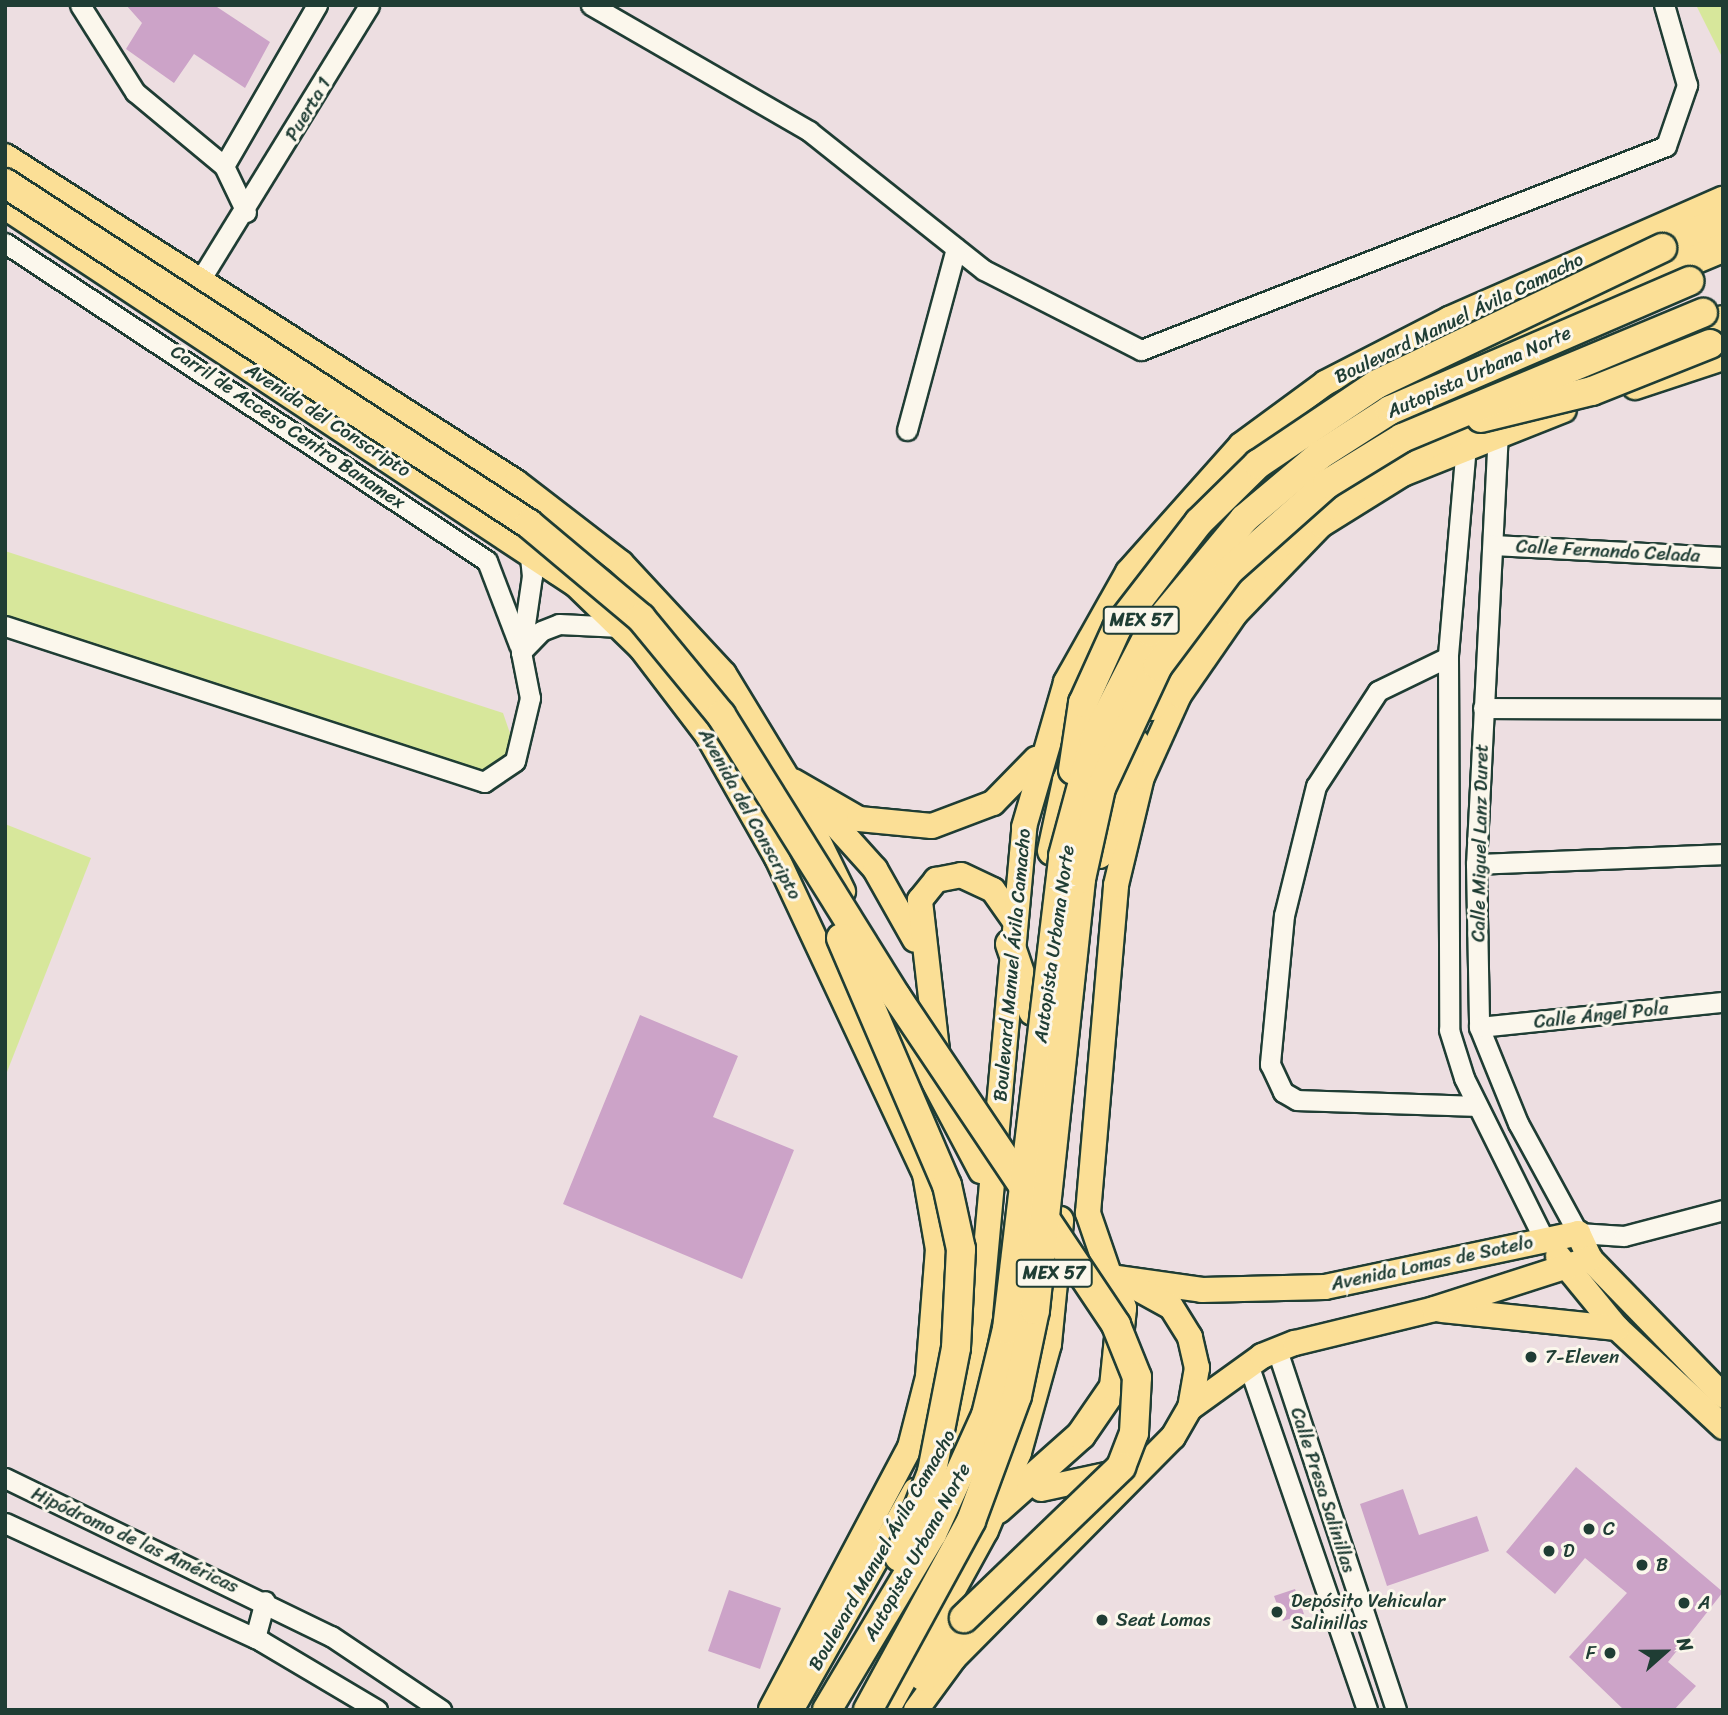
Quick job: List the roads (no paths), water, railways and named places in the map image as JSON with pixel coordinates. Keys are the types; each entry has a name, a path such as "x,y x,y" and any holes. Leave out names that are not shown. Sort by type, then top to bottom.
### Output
{"highway":[{"path":"5,183 529,524 641,618 721,715 903,1008 1116,1325 1139,1395 1121,1467 989,1588 951,1634 904,1710"},
{"path":"1074,815 1078,725 1105,653 1152,578 1228,492 1291,438 1364,391 1723,219"},
{"path":"1694,234 1723,224"},
{"name":"Boulevard Manuel Ávila Camacho","path":"834,1710 944,1510 974,1436 995,1349 1047,872 1067,782 1144,615 1186,558 1244,498 1367,407 1499,340 1723,248"},
{"name":"Autopista Urbana Norte","path":"827,1710 953,1492 997,1375 1056,895 1094,741 1130,666 1192,575 1244,519 1320,455 1390,410 1723,267"},
{"name":"Autopista Urbana Norte","path":"868,1710 977,1509 1017,1396 1035,1310 1081,879 1101,788 1136,705 1178,636 1260,539 1327,484 1443,421 1723,305"},
{"name":"MEX 57","path":"885,1710 991,1516 1030,1413 1047,1344 1083,964 1101,843 1128,758 1165,682 1226,596 1267,553 1357,485 1451,432 1723,320"},
{"path":"1443,421 1563,400 1723,340"},
{"path":"559,571 600,589 631,616 713,714 808,873 947,1185 961,1249 956,1348 932,1472 849,1671"},
{"path":"1012,931 1033,1011"},
{"path":"991,1516 1081,1435 1114,1387 1122,1308 1110,1277"}],"main road":[{"path":"5,156 202,278 516,482 621,563 706,651 785,774 946,1115 981,1171"},
{"name":"Boulevard Manuel Ávila Camacho","path":"791,1710 948,1437 964,1396 980,1315 1012,931 1042,749 1066,682 1128,572 1241,445 1363,361 1723,199"},
{"name":"Avenida del Conscripto","path":"5,206 559,571 622,628 719,755 803,910 925,1174 938,1249 928,1377 910,1447 771,1710"},
{"path":"1110,1277 1088,1213 1092,1115 1116,885 1142,776 1179,695 1235,614 1321,525 1403,474 1498,431 1723,358"},
{"path":"713,714 719,755"},
{"path":"806,793 875,823 946,824 993,803 1042,749"},
{"path":"785,774 806,793 875,869 924,963"},
{"path":"946,1115 918,909 936,880 961,876 983,884 1012,931"},
{"path":"1578,1233 1590,1259 1723,1396"},
{"name":"Avenida Lomas de Sotelo","path":"1110,1277 1202,1290 1325,1287 1578,1233"},
{"name":"Avenida Lomas de Sotelo","path":"1544,1239 1617,1328 1723,1427"},
{"name":"Avenida Lomas de Sotelo","path":"1190,1408 1248,1364 1276,1350 1434,1309 1590,1259"},
{"path":"916,1710 954,1658 1029,1575 1150,1460 1190,1408 1196,1354 1182,1321 1153,1295 1083,1266"},
{"path":"1434,1309 1617,1328"},
{"path":"928,1377 935,1406"},
{"path":"1041,1489 1088,1483 1150,1460"}],"street":[{"path":"80,5 135,92 224,166 246,212"},
{"path":"224,166 317,5"},
{"name":"Puerta 1","path":"160,340 246,212 369,5"},
{"path":"591,5 809,131 984,270 1141,350 1666,146 1687,85 1664,5"},
{"name":"Carril de Acceso Centro Banamex","path":"5,243 160,340 487,561 521,652"},
{"path":"907,430 956,249"},
{"name":"Calle Miguel Lanz Duret","path":"1498,431 1476,864 1479,1027 1518,1123 1578,1233"},
{"name":"Calle Miguel Lanz Duret","path":"1466,444 1448,657 1444,977 1449,1030 1477,1106 1544,1239"},
{"name":"Calle Fernando Celada","path":"1493,545 1723,557"},
{"path":"5,626 484,782 515,761 530,698 521,652 532,576 529,549"},
{"path":"521,652 541,631 559,624 622,628"},
{"path":"1448,657 1378,691 1316,786 1284,915 1270,1063 1283,1092 1297,1100 1477,1106"},
{"path":"1483,708 1723,709"},
{"path":"1476,864 1723,854"},
{"name":"Calle Ángel Pola","path":"1479,1027 1723,1002"},
{"path":"1578,1233 1624,1236 1723,1210"},
{"path":"1590,1259 1624,1236"},
{"name":"Calle Presa Salinillas","path":"1276,1350 1396,1710"},
{"name":"Calle Presa Salinillas","path":"1248,1364 1367,1710"},
{"name":"Hipódromo de las Américas","path":"5,1478 265,1601 387,1670 441,1710"},
{"name":"Hipódromo de las Américas","path":"5,1523 255,1638 377,1710"},
{"path":"255,1638 265,1601"}],"place":[{"name":"7-Eleven","path":"1531,1357"},
{"name":"C","path":"1589,1529"},
{"name":"D","path":"1549,1551"},
{"name":"B","path":"1642,1565"},
{"name":"A","path":"1684,1603"},
{"name":"Depósito Vehicular Salinillas","path":"1277,1612"},
{"name":"Seat Lomas","path":"1102,1620"},
{"name":"F","path":"1610,1653"}]}
